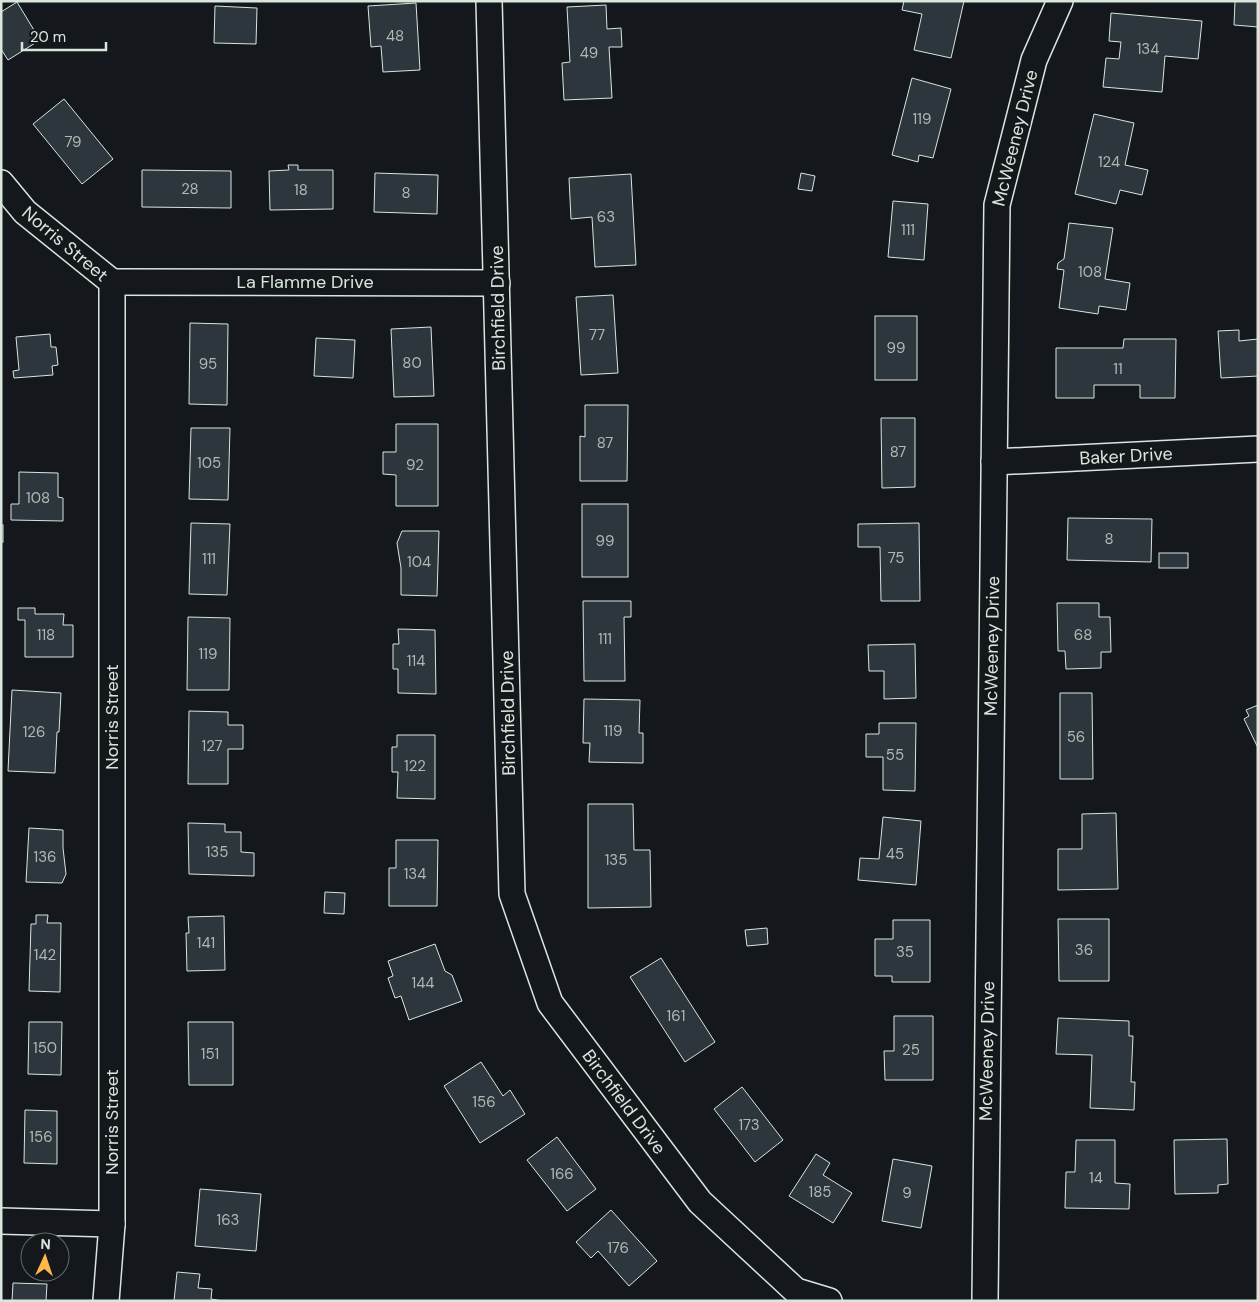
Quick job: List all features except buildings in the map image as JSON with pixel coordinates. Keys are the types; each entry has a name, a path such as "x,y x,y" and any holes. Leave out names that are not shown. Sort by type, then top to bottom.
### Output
{"street":[{"name":"Birchfield Drive","path":"489,1 512,894 550,1003 700,1202 796,1291 829,1301"},
{"name":"McWeeney Drive","path":"985,1301 997,205 1034,60 1060,1"},
{"name":"Norris Street","path":"1,183 25,212 112,282 112,1224 106,1301"},
{"name":"La Flamme Drive","path":"112,282 497,283"},
{"name":"Baker Drive","path":"994,462 1258,449"},
{"path":"1,1221 112,1224"}]}
